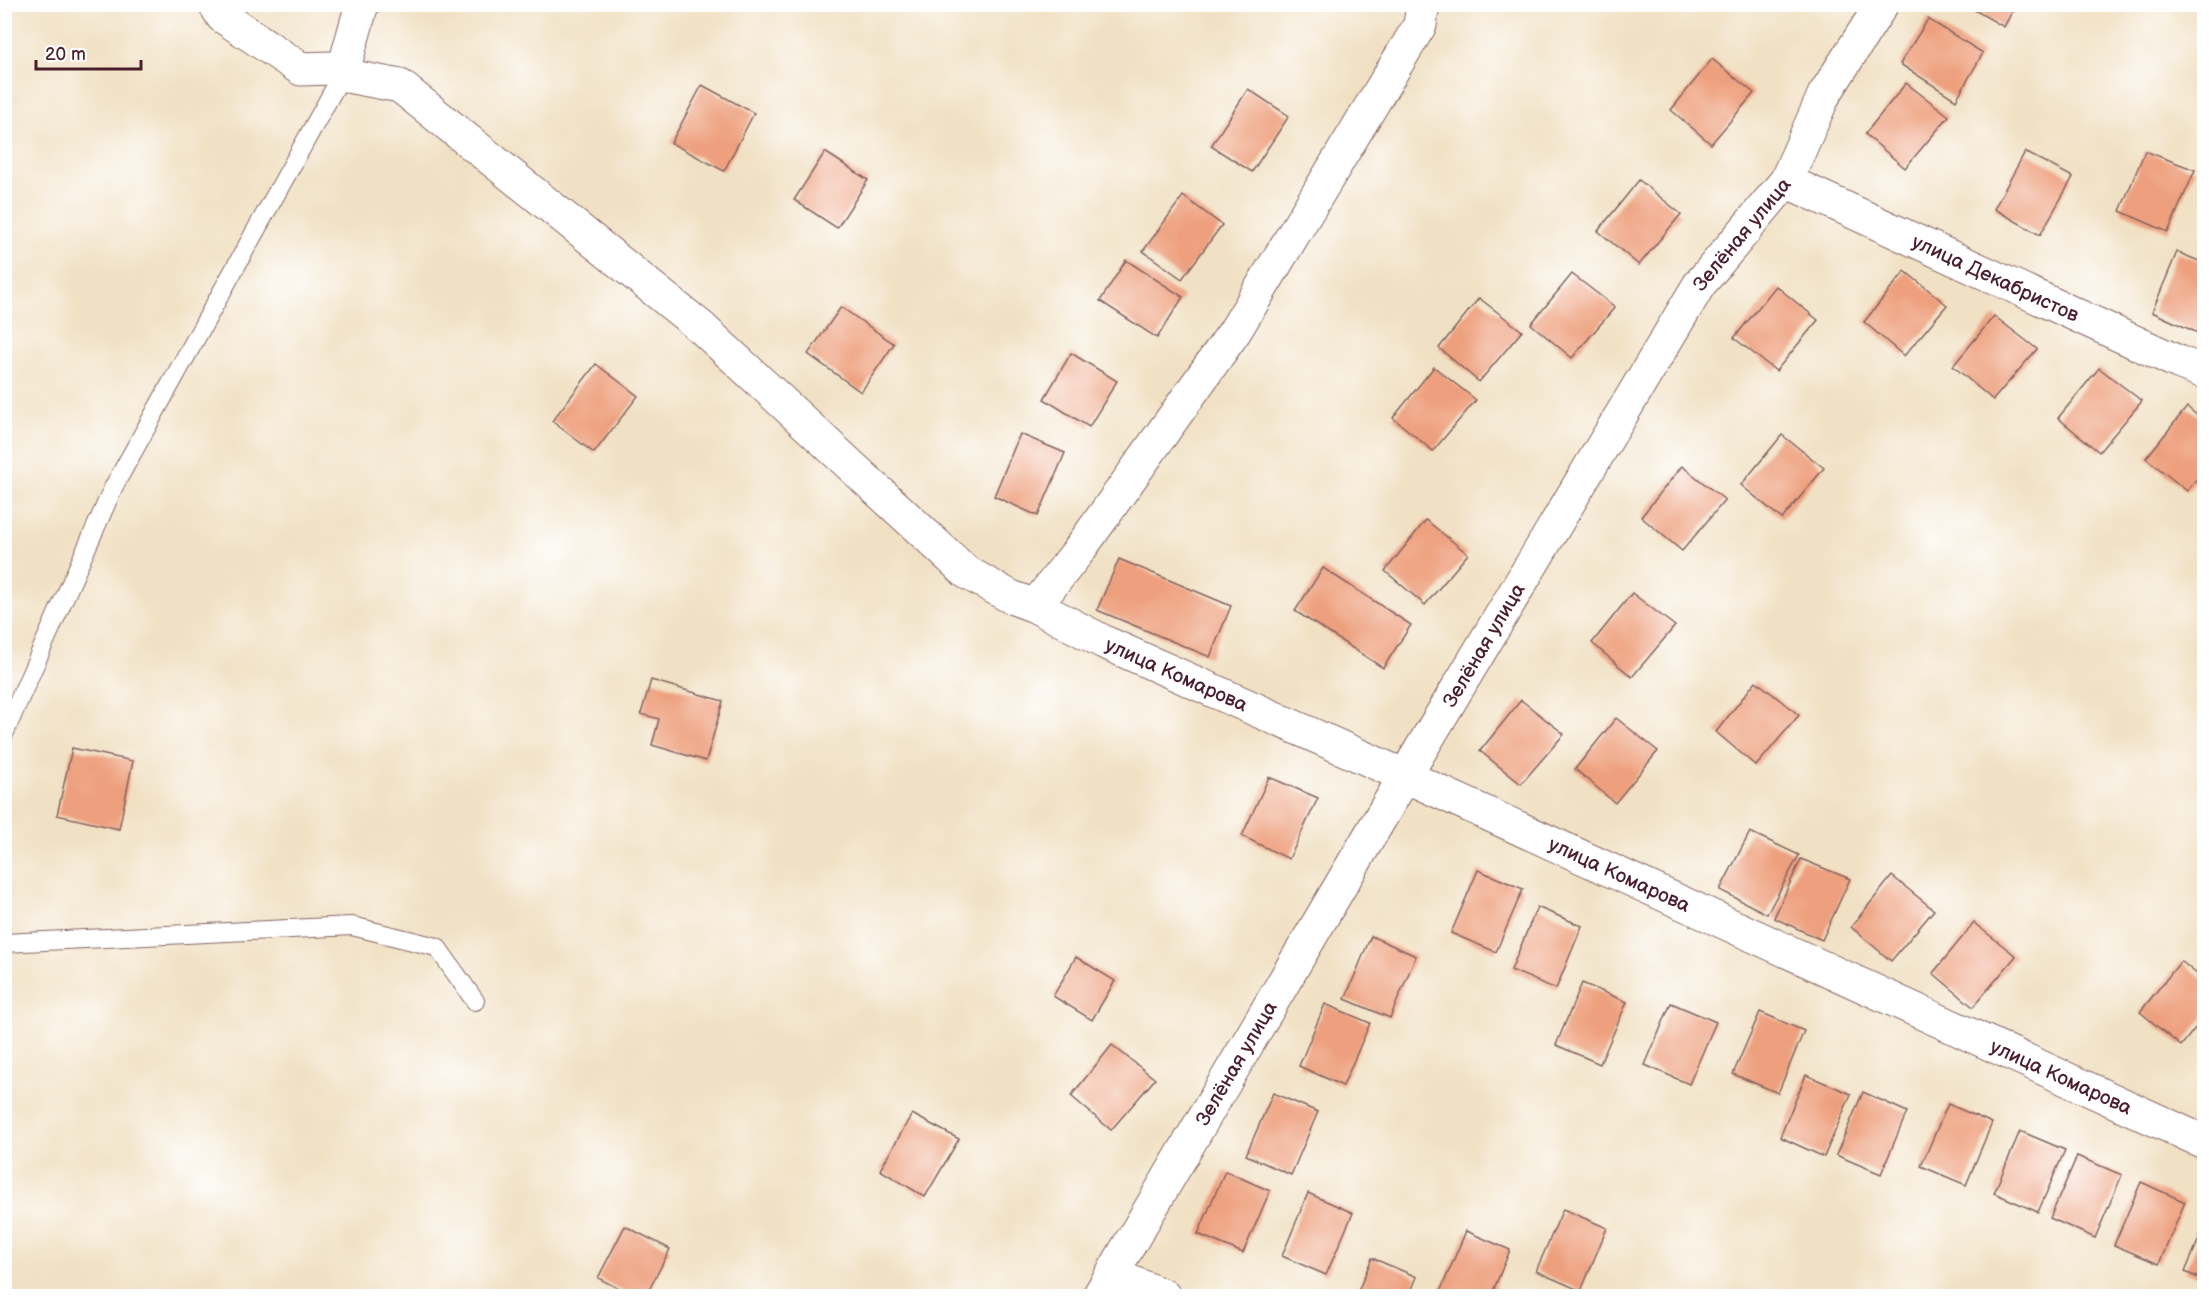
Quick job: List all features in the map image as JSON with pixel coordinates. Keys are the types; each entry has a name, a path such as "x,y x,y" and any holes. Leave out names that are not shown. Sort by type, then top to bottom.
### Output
{"street":[{"name":"улица Комарова","path":"215,4 222,16 301,69 331,68 342,75 400,86 702,328 966,572 1011,597 1035,606 1104,642 1405,776 2205,1142"},
{"path":"342,75 362,4"},
{"path":"1035,606 1077,554 1235,330 1420,25 1423,4"},
{"name":"Зелёная улица","path":"1106,1285 1405,776 1699,285 1786,182 1824,95 1882,4"},
{"name":"улица Декабристов","path":"1786,182 2178,362 2205,372"},
{"path":"1106,1285 1164,1296"}],"lane":[{"path":"4,734 114,486 342,75"},
{"path":"4,943 352,926 437,947 475,1001"}],"building":[{"path":"1964,4 2016,4 2004,27"},
{"path":"1928,19 1983,53 1956,100 1900,64"},
{"path":"1712,59 1754,93 1711,144 1671,110"},
{"path":"1906,83 1949,116 1905,168 1865,134"},
{"path":"702,85 754,113 724,171 671,143"},
{"path":"1248,89 1289,116 1252,172 1211,146"},
{"path":"2145,151 2195,170 2168,232 2120,211"},
{"path":"825,152 868,180 837,228 794,200"},
{"path":"2025,152 2073,177 2040,235 1994,209"},
{"path":"1639,180 1681,214 1639,265 1598,231"},
{"path":"1183,196 1222,225 1182,279 1143,251"},
{"path":"2177,252 2204,263 2204,324 2200,334 2152,312"},
{"path":"1126,260 1183,297 1157,338 1100,301"},
{"path":"1905,271 1947,305 1904,356 1864,322"},
{"path":"1572,274 1615,307 1572,358 1531,324"},
{"path":"1776,286 1818,320 1776,371 1734,338"},
{"path":"1479,298 1522,331 1479,382 1439,348"},
{"path":"841,307 894,344 861,392 808,354"},
{"path":"1994,316 2037,349 1993,400 1953,366"},
{"path":"1071,353 1117,381 1089,427 1044,399"},
{"path":"596,364 638,396 594,453 552,421"},
{"path":"1434,367 1476,400 1433,451 1393,418"},
{"path":"2099,368 2142,401 2099,452 2058,418"},
{"path":"2187,407 2204,421 2204,470 2187,491 2146,458"},
{"path":"1020,434 1065,453 1038,516 994,496"},
{"path":"1782,435 1824,468 1782,519 1741,485"},
{"path":"1682,466 1725,500 1682,551 1641,517"},
{"path":"1426,520 1468,554 1425,605 1385,571"},
{"path":"1119,559 1231,606 1210,657 1097,610"},
{"path":"1323,568 1411,625 1383,668 1295,611"},
{"path":"1632,593 1675,626 1632,677 1592,643"},
{"path":"651,680 723,701 706,761 652,745 659,719 641,714"},
{"path":"1756,681 1799,715 1756,766 1716,732"},
{"path":"1521,700 1564,734 1521,784 1480,751"},
{"path":"1616,718 1658,751 1615,803 1575,769"},
{"path":"72,748 133,761 119,829 57,815"},
{"path":"1269,777 1318,798 1289,859 1242,836"},
{"path":"1750,832 1799,855 1767,914 1720,890"},
{"path":"1801,859 1850,879 1822,940 1774,918"},
{"path":"1478,870 1523,889 1496,952 1451,933"},
{"path":"1892,876 1934,910 1891,961 1851,927"},
{"path":"1537,907 1582,926 1556,989 1511,970"},
{"path":"1974,923 2016,956 1973,1007 1933,973"},
{"path":"1371,936 1416,956 1390,1018 1345,999"},
{"path":"1076,957 1115,981 1092,1020 1053,996"},
{"path":"2181,961 2204,980 2204,1017 2181,1046 2140,1012"},
{"path":"1582,983 1627,1002 1600,1064 1556,1045"},
{"path":"1671,1003 1716,1022 1689,1084 1645,1065"},
{"path":"1325,1004 1370,1023 1343,1086 1299,1066"},
{"path":"1760,1012 1804,1031 1778,1093 1733,1074"},
{"path":"1112,1045 1155,1079 1111,1130 1071,1096"},
{"path":"1806,1075 1851,1094 1824,1157 1780,1137"},
{"path":"1863,1092 1907,1112 1881,1174 1836,1155"},
{"path":"1273,1093 1318,1112 1291,1175 1246,1155"},
{"path":"1948,1104 1992,1123 1966,1185 1921,1166"},
{"path":"912,1114 959,1139 925,1197 880,1170"},
{"path":"2020,1131 2065,1150 2038,1212 1994,1193"},
{"path":"2077,1156 2122,1175 2095,1238 2050,1218"},
{"path":"1225,1171 1270,1191 1243,1253 1198,1234"},
{"path":"2141,1182 2185,1202 2159,1264 2114,1245"},
{"path":"1308,1193 1353,1213 1326,1275 1282,1256"},
{"path":"1563,1209 1607,1228 1581,1291 1536,1271"},
{"path":"625,1226 670,1249 646,1296 633,1296 598,1278"},
{"path":"2204,1227 2204,1280 2185,1272"},
{"path":"1466,1231 1510,1250 1491,1296 1439,1294"},
{"path":"1372,1258 1417,1277 1409,1296 1356,1296"}]}
